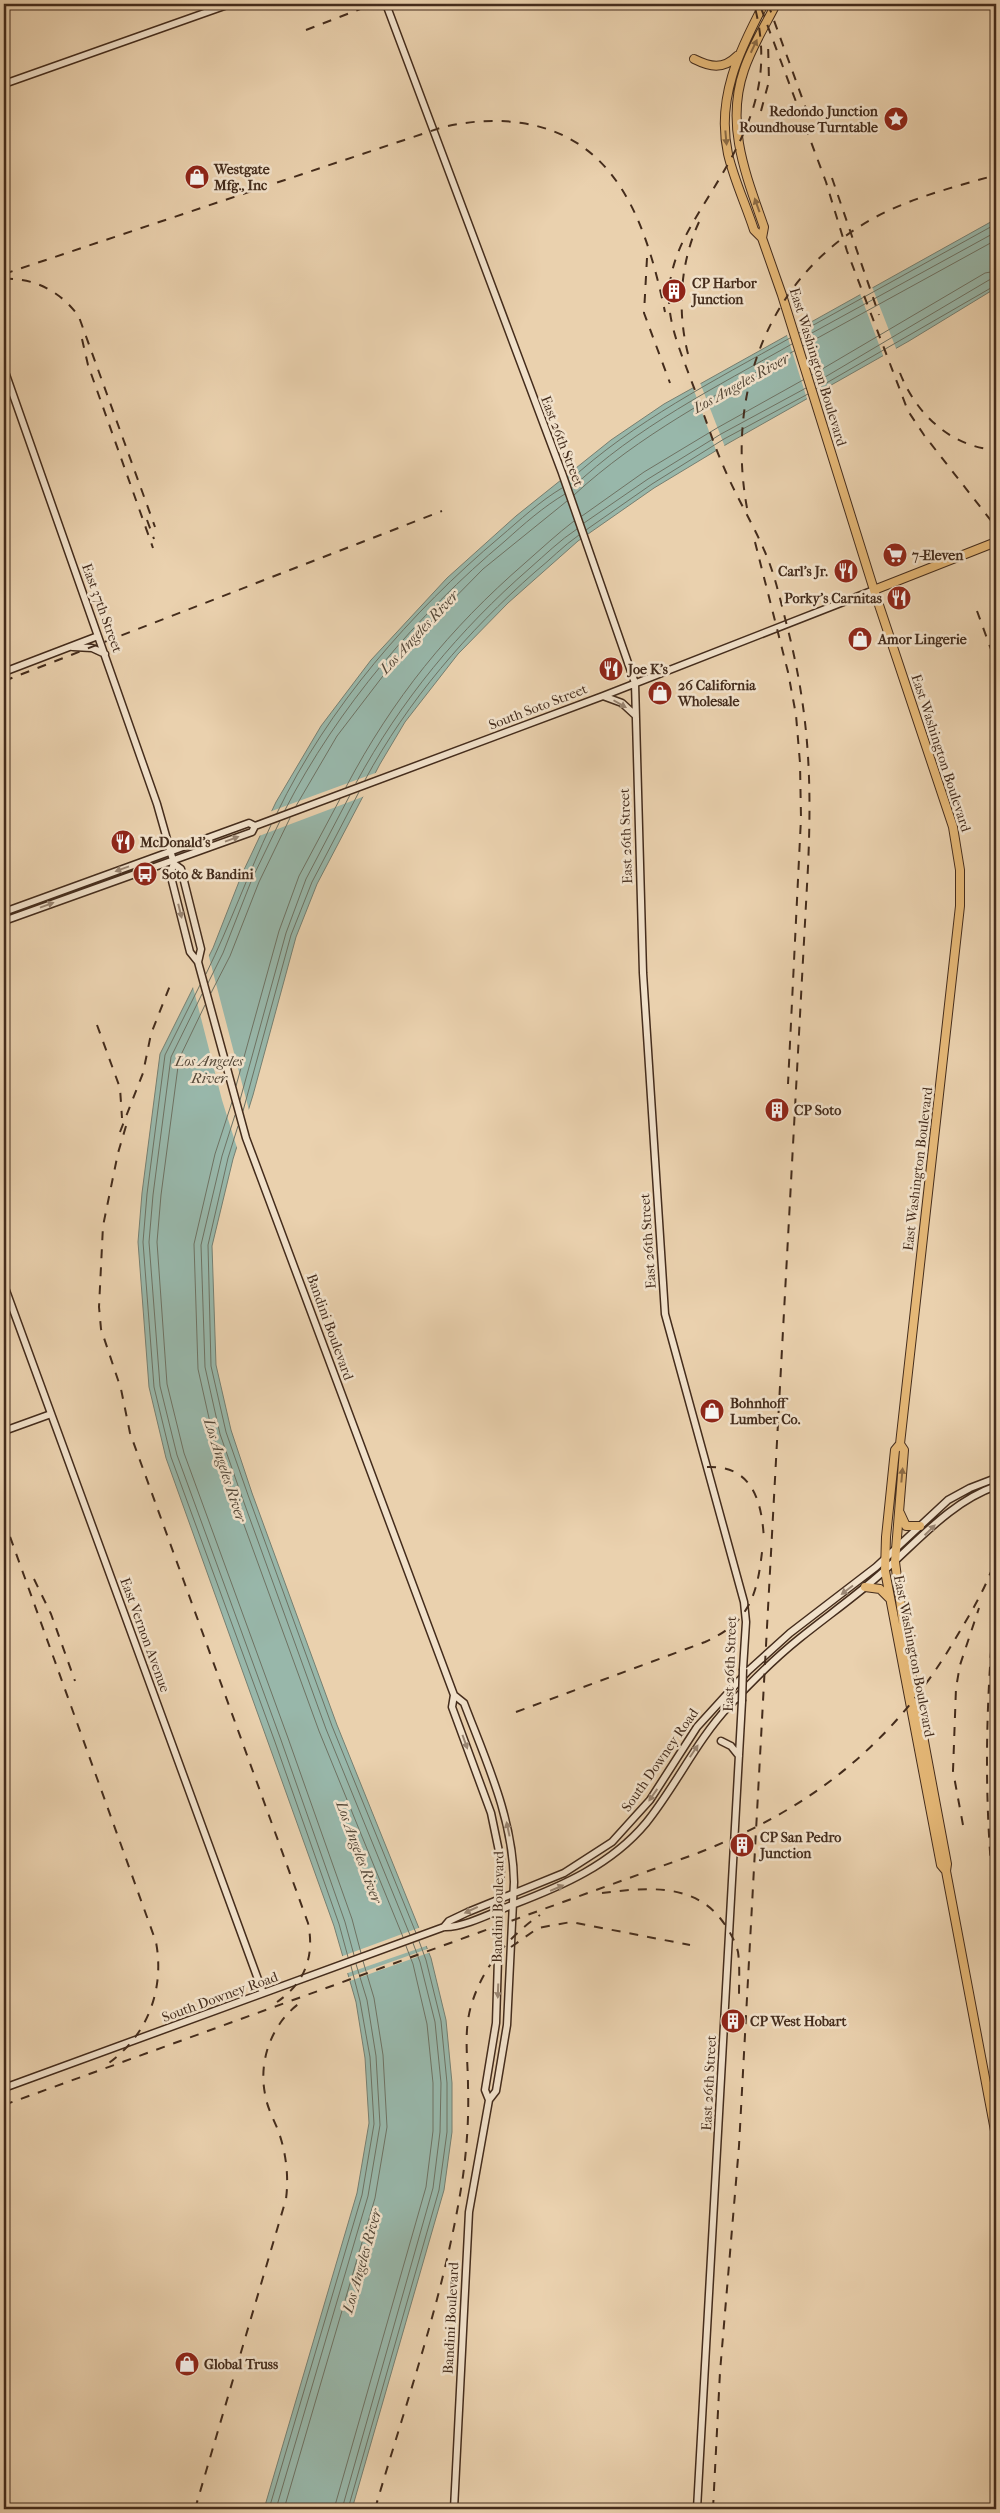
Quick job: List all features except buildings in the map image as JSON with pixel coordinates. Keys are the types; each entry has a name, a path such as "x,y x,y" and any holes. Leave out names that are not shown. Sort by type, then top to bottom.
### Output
{"main road":[{"path":"4,84 230,4"},
{"name":"East Washington Boulevard","path":"764,4 738,55 727,98 727,146 754,230 762,238 790,318 874,590 953,827 961,877 960,906 900,1444 895,1450 885,1559 889,1598 941,1865 946,1871"},
{"name":"East Washington Boulevard","path":"762,238 764,227 738,151 736,108 744,70 776,4"},
{"name":"East 26th Street","path":"386,5 562,473 635,683 643,973 666,1314 744,1602 746,1622 697,2509"},
{"path":"694,59 706,65 717,66 729,63 738,55"},
{"name":"East 37th Street","path":"4,369 148,776 172,858"},
{"name":"South Soto Street","path":"4,921 172,858 249,823 255,826 372,783 603,696 996,542"},
{"path":"4,672 98,636"},
{"path":"67,648 88,647 105,654"},
{"path":"603,696 622,703 635,715"},
{"name":"South Soto Street","path":"4,912 172,858"},
{"name":"Bandini Boulevard","path":"172,858 170,873 190,952 198,962 246,1138 454,1695 452,1707 497,1834 501,1861 501,1909 496,2023 485,2090 489,2100"},
{"name":"Bandini Boulevard","path":"172,858 181,870 201,949 198,962"},
{"name":"East Vernon Avenue","path":"4,1285 263,1993"},
{"path":"4,1431 51,1414"},
{"name":"East Washington Boulevard","path":"900,1444 904,1450 895,1562 906,1645 996,2136"},
{"name":"South Downey Road","path":"444,1927 449,1921 468,1912 564,1874 619,1836 650,1800 697,1727 732,1688 790,1633 885,1559 958,1494 996,1478"},
{"name":"South Downey Road","path":"4,2088 263,1993 321,1974 444,1927 451,1928 479,1918 579,1877 618,1850 646,1823 694,1751 729,1706 788,1648 885,1571 956,1506 978,1492 996,1486"},
{"path":"899,1506 902,1520 906,1526 920,1526"},
{"path":"865,1587 880,1589 889,1598"},
{"name":"Bandini Boulevard","path":"454,1695 464,1702 504,1811 513,1858 507,2025 496,2091 489,2100 469,2212 454,2509"},
{"path":"721,1741 731,1746 740,1756"},
{"path":"479,1918 489,1918 500,1925"}],"water":[{"name":"Los Angeles River","path":"996,219 996,288 909,341 727,444 654,488 578,541 508,603 458,654 405,722 380,764 317,884 296,937 253,1095 233,1159 212,1246 216,1365 231,1430 252,1493 337,1725 431,1958 446,2020 452,2083 452,2132 444,2190 352,2509 264,2509 357,2193 369,2123 365,2058 356,2002 334,1926 166,1458 149,1387 138,1242 142,1193 160,1054 213,948 242,874 276,802 321,726 371,660 447,578 516,516 611,440 664,404"}],"pier":[{"path":"871,284 897,351 884,358 859,291"},
{"path":"801,323 823,393 808,402 786,332"},
{"path":"699,380 725,447 717,453 692,385"},
{"path":"378,772 365,796 259,836 269,812"},
{"path":"208,953 250,1114 238,1151 222,1100 192,983"},
{"path":"421,1927 429,1945 345,1974 340,1957"},
{"path":"430,1948 431,1952 347,1982 346,1978"}],"railway":[{"path":"306,30 373,4"},
{"path":"713,2509 720,2372 739,2146 808,867 809,774 800,685 772,569 716,448 677,342 670,311 669,287 679,250 690,227 732,156 753,110 759,85 761,60 760,33 754,4"},
{"path":"768,4 808,114"},
{"path":"761,8 826,182 847,251 908,411 924,435 996,527"},
{"path":"761,111 769,81 768,42"},
{"path":"4,274 440,128 471,122 502,121 522,123 555,132 583,147 605,167 623,191 637,219 649,249 665,312"},
{"path":"747,508 742,465 743,423 750,382 762,343 781,306 805,273 836,244 872,219 917,199 996,175"},
{"path":"832,178 879,315"},
{"path":"688,354 682,321 682,287 688,254 699,222"},
{"path":"647,258 644,313 670,383"},
{"path":"4,279 26,281 46,288 64,300 79,317 155,527"},
{"path":"82,339 88,365 153,548"},
{"path":"900,373 915,402 937,426 964,442 980,448 996,450"},
{"path":"4,681 442,511"},
{"path":"147,520 154,539"},
{"path":"755,542 788,672 796,715 800,763 801,818 788,1084"},
{"path":"977,611 996,663"},
{"path":"120,1132 143,1073 151,1034 171,983"},
{"path":"97,1025 120,1088 122,1118"},
{"path":"126,1126 118,1153 103,1226 99,1307 101,1329 121,1389 130,1433 308,1923 310,1947 306,1968 295,1986 277,2002"},
{"path":"707,1467 723,1468 735,1472 745,1479 752,1488 761,1512 764,1540"},
{"path":"4,1520 156,1942 158,1978 150,2011 132,2041 106,2065"},
{"path":"516,1712 705,1642 721,1634 734,1624 750,1602 759,1575 763,1543"},
{"path":"990,1575 996,1556"},
{"path":"4,2105 698,1853 778,1815 813,1793 847,1768 906,1709 957,1636 992,1569"},
{"path":"34,1579 51,1614 75,1681"},
{"path":"996,1595 992,1635 987,1755 989,1835 996,1914"},
{"path":"963,1825 953,1771 956,1688 960,1665 979,1608"},
{"path":"995,1783 996,1710"},
{"path":"602,1893 650,1889 666,1890 695,1898 708,1906 726,1926 737,1948 739,1995"},
{"path":"375,2509 425,2344 456,2219 467,2142 467,2034 469,2013 483,1977 498,1953 540,1915"},
{"path":"511,1947 538,1928 571,1922 690,1945"},
{"path":"195,2509 286,2199 287,2173 285,2155 281,2138 269,2108 263,2081 266,2054 276,2029 293,2008 304,2000"}],"place":[{"name":"Redondo Junction Roundhouse Turntable","path":"896,119"},
{"name":"Westgate Mfg., Inc","path":"197,177"},
{"name":"CP Harbor Junction","path":"674,291"},
{"name":"7-Eleven","path":"895,555"},
{"name":"Carl's Jr.","path":"846,571"},
{"name":"Porky's Carnitas","path":"899,598"},
{"name":"Amor Lingerie","path":"860,639"},
{"name":"Joe K's","path":"611,669"},
{"name":"26 California Wholesale","path":"660,693"},
{"name":"McDonald's","path":"123,842"},
{"name":"Soto & Bandini","path":"145,874"},
{"name":"CP Soto","path":"777,1110"},
{"name":"Bohnhoff Lumber Co.","path":"712,1411"},
{"name":"CP San Pedro Junction","path":"742,1845"},
{"name":"CP West Hobart","path":"733,2021"},
{"name":"Global Truss","path":"187,2364"}]}
